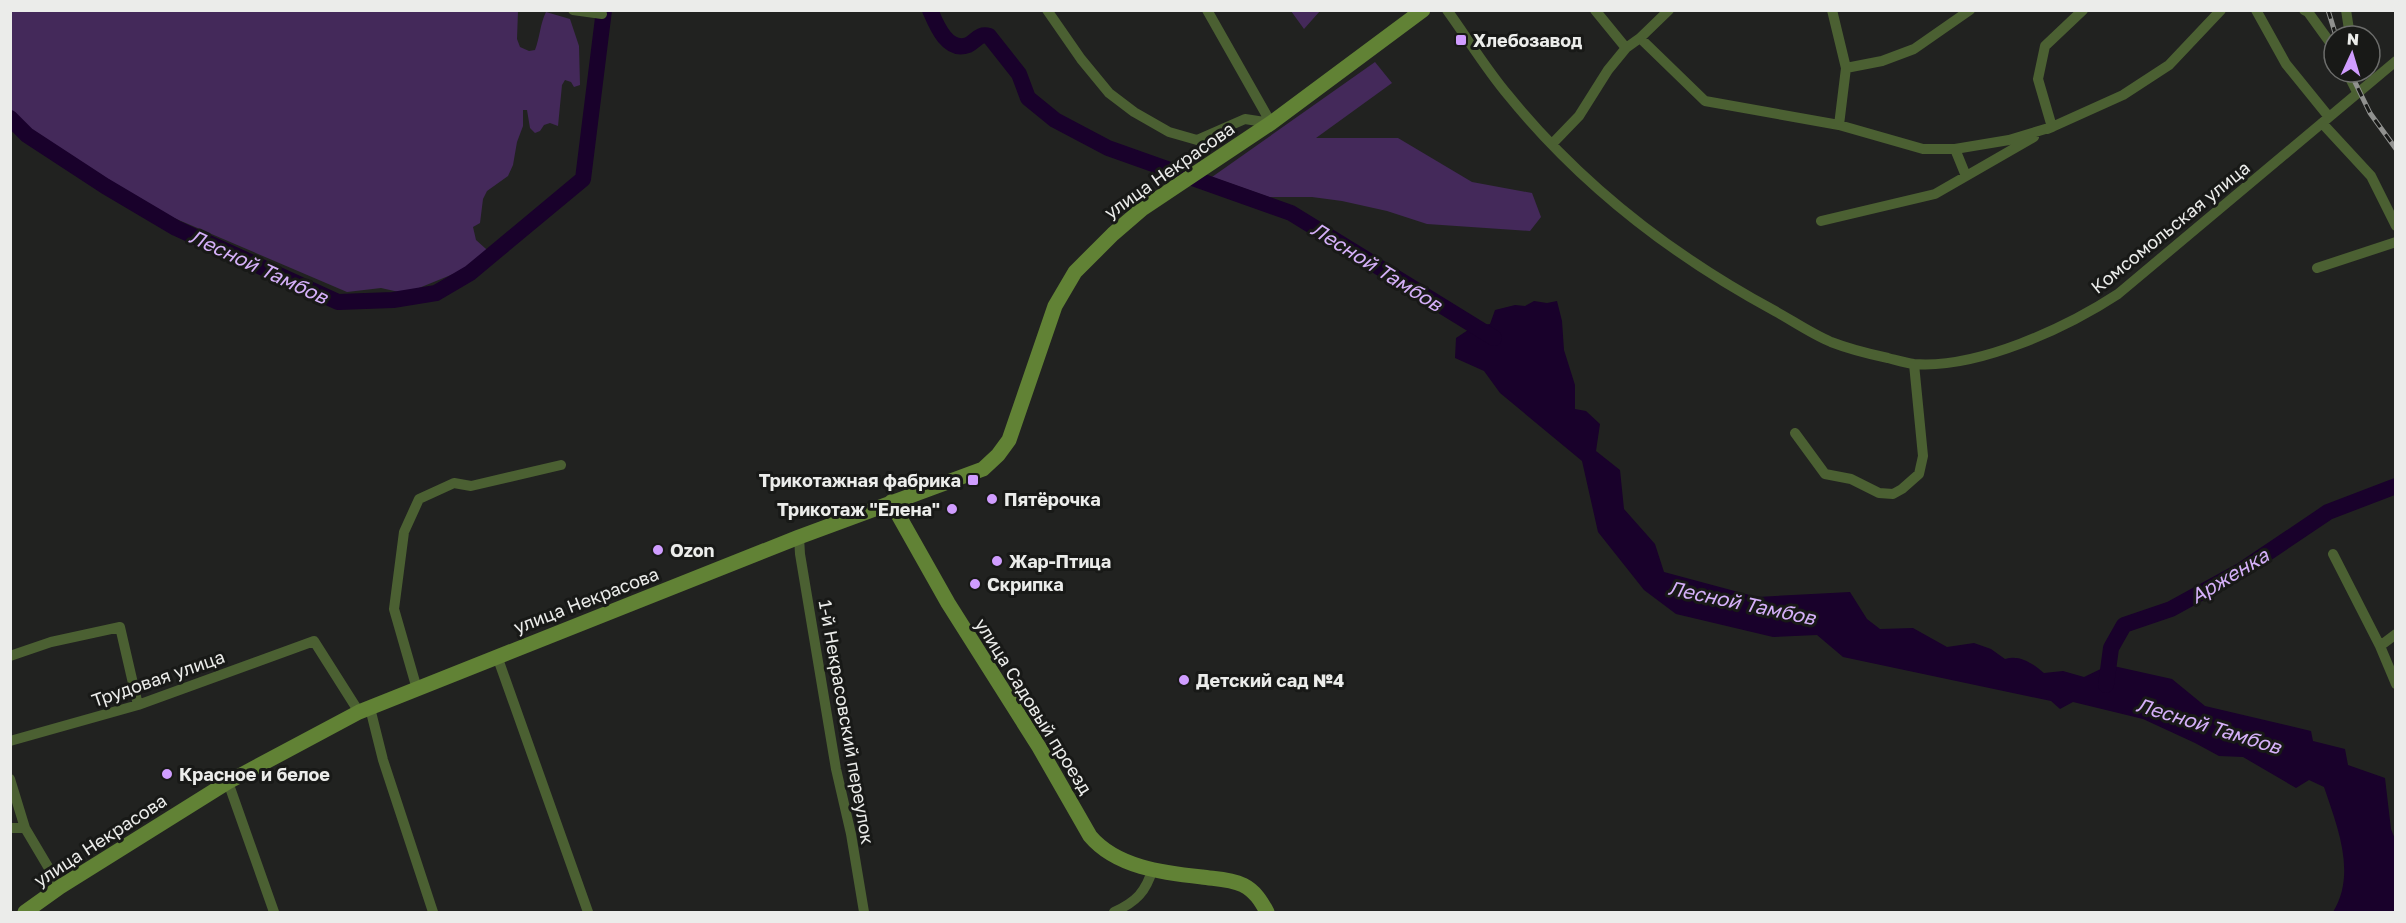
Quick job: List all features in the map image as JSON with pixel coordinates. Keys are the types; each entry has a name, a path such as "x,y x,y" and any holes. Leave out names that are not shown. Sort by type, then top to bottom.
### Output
{"street":[{"path":"573,10 602,14"},
{"path":"1047,10 1081,59 1109,93 1134,112 1169,132 1197,140 1245,119 1271,123"},
{"path":"1207,10 1271,123"},
{"name":"улица Некрасова","path":"25,912 60,887 228,782 364,710 799,537 983,469 998,455 1009,440 1055,306 1075,272 1142,209 1271,123 1423,10"},
{"name":"Комсомольская улица","path":"1447,10 1508,95 1552,144 1592,186 1643,228 1733,288 1830,342 1914,364 1947,363 1985,355 2015,345 2092,311 2118,294 2326,120 2364,84"},
{"path":"1595,10 1626,48"},
{"path":"1552,144 1579,116 1608,70 1626,48 1669,10"},
{"path":"1832,10 1846,68 1839,125"},
{"path":"1846,68 1882,62 1914,49 1970,10"},
{"path":"2052,127 2037,79 2045,46 2083,10"},
{"path":"1821,221 1935,195 2052,127 2123,95 2169,65 2221,10"},
{"path":"2258,11 2286,64 2326,120 2371,176 2396,226"},
{"path":"2306,11 2322,32"},
{"path":"1640,38 1705,101 1839,125 1923,149 1955,149 2009,140 2052,127"},
{"name":"Комсомольская улица","path":"2382,69 2396,61"},
{"path":"2353,84 2357,92"},
{"path":"1955,149 1966,176"},
{"path":"2317,268 2396,242"},
{"path":"1795,433 1825,474 1851,479 1879,493 1893,494 1902,489 1919,474 1923,456 1914,364"},
{"path":"417,689 394,609 404,532 419,499 454,483 471,486 561,465"},
{"name":"улица Садовый проезд","path":"891,502 948,603 1039,747 1090,836 1099,846 1114,856 1153,868 1242,884 1254,893 1267,912"},
{"name":"1-й Некрасовский переулок","path":"799,537 836,769 851,834 864,912"},
{"path":"2333,554 2380,646 2396,684"},
{"path":"10,656 51,642 120,627 138,705"},
{"path":"2380,646 2396,634"},
{"name":"Трудовая улица","path":"10,741 138,705 314,641 364,710"},
{"path":"497,656 588,912"},
{"path":"364,710 433,912"},
{"path":"10,780 25,828 60,887"},
{"path":"228,782 274,912"},
{"path":"10,828 25,828"},
{"path":"1114,912 1131,904 1142,894 1148,885 1153,868"}],"shaded area":[{"path":"11,10 518,11 517,39 520,47 529,51 535,50 546,12 570,19 579,46 580,85 574,87 571,82 565,80 562,85 558,126 550,123 535,133 530,128 527,110 523,110 523,126 517,142 513,165 508,176 487,191 483,199 480,223 473,227 476,240 495,257 414,290 399,292 381,288 347,292 99,186 35,140 11,113"},
{"path":"1291,11 1320,11 1304,29"},
{"path":"1375,62 1392,83 1316,138 1398,138 1472,182 1532,193 1541,217 1530,231 1427,224 1387,211 1342,201 1312,197 1269,197 1212,177"}],"water":[{"path":"1534,301 1547,303 1557,301 1562,321 1564,350 1575,385 1575,409 1586,411 1600,424 1596,451 1620,470 1624,509 1655,544 1664,572 1757,597 1850,592 1867,619 1880,629 1913,628 1947,647 1974,643 1991,649 2005,659 2016,658 2026,661 2044,673 2063,671 2084,677 2109,665 2172,679 2205,706 2311,731 2313,741 2345,749 2348,765 2385,778 2391,829 2395,839 2395,912 2333,912 2344,882 2339,833 2324,787 2309,780 2296,788 2243,757 2219,756 2143,719 2073,702 2060,709 2051,701 1843,657 1817,635 1773,637 1676,614 1644,590 1598,532 1582,461 1500,393 1484,371 1455,358 1456,338 1474,326 1490,324 1495,310 1515,305 1525,306"}],"waterway":[{"name":"Лесной Тамбов","path":"10,118 27,135 105,186 176,228 338,302 393,300 436,293 470,273 583,179 604,10"},
{"name":"Лесной Тамбов","path":"930,10 943,36 954,45 968,45 980,36 989,36 1019,74 1028,98 1055,120 1108,148 1291,213 1494,338"},
{"name":"Арженка","path":"2106,685 2111,648 2124,625 2171,609 2242,570 2328,512 2396,486"}],"railway":[{"path":"2328,10 2332,24"},
{"path":"2356,84 2370,113 2396,149"}],"place":[{"name":"Хлебозавод","path":"1461,40"},
{"name":"Трикотажная фабрика","path":"973,480"},
{"name":"Пятёрочка","path":"992,499"},
{"name":"Трикотаж \"Елена\"","path":"952,509"},
{"name":"Ozon","path":"658,550"},
{"name":"Жар-Птица","path":"997,561"},
{"name":"Скрипка","path":"975,584"},
{"name":"Детский сад №4","path":"1184,680"},
{"name":"Красное и белое","path":"167,774"}]}
